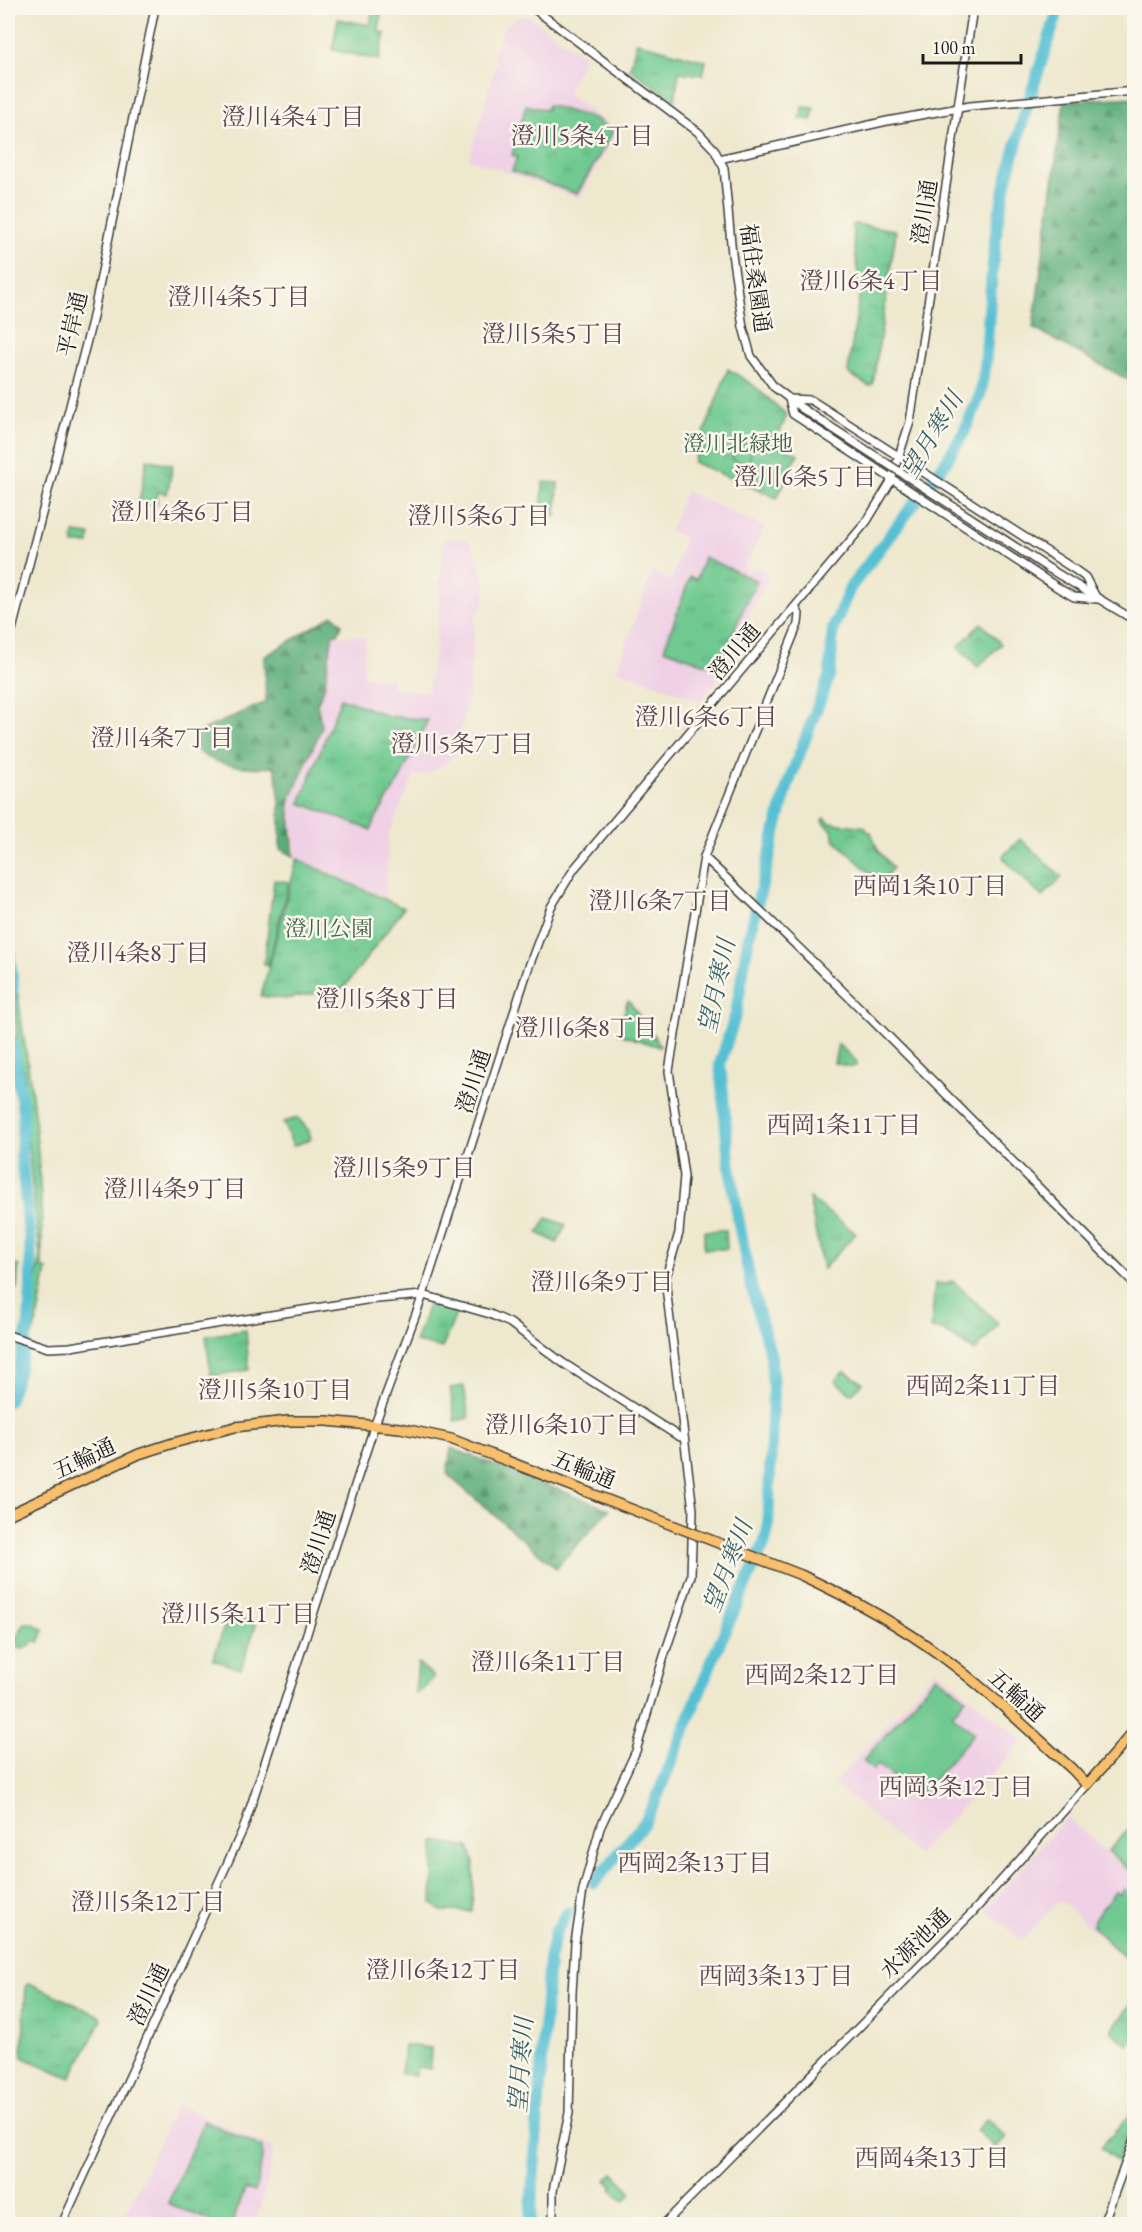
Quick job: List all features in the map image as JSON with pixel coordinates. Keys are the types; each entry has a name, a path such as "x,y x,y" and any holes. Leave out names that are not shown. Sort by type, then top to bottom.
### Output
{"main road":[{"name":"五輪通","path":"8,1515 139,1454 235,1426 287,1421 327,1421 375,1424 451,1439 801,1575 880,1615 942,1656 1072,1769 1087,1785"},
{"name":"水源池通","path":"1087,1785 1134,1731"}],"street":[{"name":"平岸通","path":"8,645 92,321 155,8"},
{"name":"福住桑園通","path":"533,8 698,132 714,149 723,168 732,254 743,327 751,356 774,387 803,409 1048,568 1134,620"},
{"name":"澄川通","path":"62,2224 241,1834 375,1424 423,1295 544,923 565,882 629,802 867,520 895,480 911,414 973,8"},
{"path":"719,159 958,108 1134,91"},
{"path":"789,399 811,400 1085,577 1097,599 1074,597 793,414 789,399"},
{"path":"554,2224 553,2191 568,2124 575,1943 583,1890 600,1828 636,1751 691,1576 693,1510 666,1278 679,1233 684,1176 669,1071 704,857 798,624 799,614 795,607"},
{"path":"704,857 914,1060 967,1117 1134,1283"},
{"path":"8,1335 48,1348 70,1347 366,1300 423,1295 473,1308 510,1323 563,1362 684,1438"},
{"name":"水源池通","path":"664,2224 972,1913 1087,1785"},
{"path":"1102,2224 1134,2139"}],"shaded area":[{"path":"526,16 585,57 566,93 616,131 580,198 469,159 497,60 492,57 505,26 515,18"},
{"path":"685,491 765,527 743,568 749,571 753,566 770,574 716,682 700,701 617,669 652,572 671,581 685,538 670,531"},
{"path":"443,539 468,539 478,558 486,585 485,602 476,615 469,694 455,753 447,762 433,771 425,775 414,776 388,836 386,898 295,857 290,804 323,727 318,704 324,688 334,635 366,637 363,676 391,678 393,688 428,692 431,665 436,649"},
{"path":"936,1669 1023,1741 917,1855 835,1783"},
{"path":"1067,1817 1134,1877 1134,1968 1060,1900 1022,1941 986,1909"},
{"path":"176,2104 273,2148 269,2177 255,2224 209,2224 197,2219 194,2224 122,2223"}],"green space":[{"path":"372,12 381,13 379,32 385,33 379,60 332,50 338,19 370,25"},
{"path":"636,42 706,61 703,75 679,72 675,100 630,69"},
{"path":"1134,97 1134,383 1033,328 1064,101"},
{"path":"526,105 546,110 548,105 596,119 613,132 577,194 512,171 517,157 512,155"},
{"path":"802,107 814,108 812,120 800,118"},
{"path":"855,224 896,232 873,384 869,386 849,374 848,371 860,291 852,226"},
{"name":"澄川北緑地","path":"728,369 752,384 787,415 775,443 798,454 777,498 693,462"},
{"path":"738,444 752,449 747,465 732,459"},
{"path":"147,459 173,465 167,494 158,492 156,506 139,503"},
{"path":"543,482 558,483 556,516 541,516"},
{"path":"74,533 90,535 89,544 73,544"},
{"path":"704,557 757,581 717,668 664,649 690,577 697,579"},
{"path":"333,615 342,624 338,634 333,634 324,688 317,704 322,727 289,803 294,856 280,849 280,802 275,767 245,767 215,761 198,752 194,734 266,702 264,657"},
{"path":"981,623 1001,644 978,667 958,647"},
{"path":"341,698 388,716 428,720 399,781 371,830 300,803"},
{"path":"825,818 830,823 866,827 866,831 871,832 878,850 893,868 878,883 834,839 832,830 822,821"},
{"path":"1020,839 1062,877 1042,897 1004,859 1003,856"},
{"name":"澄川公園","path":"297,859 404,908 344,988 286,999 261,996"},
{"path":"274,880 289,882 268,965 264,964"},
{"path":"8,948 13,948 32,1094 40,1181 42,1268 47,1270 37,1321 31,1338 28,1337 40,1255 22,1092 25,1080 18,1048"},
{"path":"629,1001 660,1045 660,1047 619,1034"},
{"path":"838,1044 857,1062 856,1066 834,1063"},
{"path":"298,1118 309,1131 311,1139 293,1146 283,1122"},
{"path":"809,1198 856,1233 823,1269"},
{"path":"547,1218 566,1225 557,1243 538,1233"},
{"path":"726,1230 727,1249 704,1249 704,1231"},
{"path":"8,1263 19,1266 17,1288 11,1294 8,1319"},
{"path":"953,1281 997,1322 997,1326 975,1351 946,1331 931,1329 935,1283 947,1284"},
{"path":"433,1302 454,1309 456,1314 442,1348 415,1342 428,1305"},
{"path":"246,1330 249,1370 211,1376 206,1336"},
{"path":"844,1371 863,1383 851,1394 835,1381"},
{"path":"464,1386 469,1418 455,1421 450,1388"},
{"path":"451,1448 609,1510 556,1568 450,1477 447,1473"},
{"path":"228,1615 256,1625 241,1669 213,1660"},
{"path":"25,1623 32,1623 44,1630 39,1643 34,1641 29,1647 17,1648 16,1638"},
{"path":"418,1663 433,1676 433,1679 417,1693 415,1692"},
{"path":"936,1676 966,1698 952,1715 974,1733 918,1798 878,1764 873,1770 863,1761"},
{"path":"1134,1824 1134,1875 1108,1851"},
{"path":"434,1841 469,1847 474,1863 472,1911 441,1911 432,1903"},
{"path":"1124,1889 1134,1899 1134,1966 1093,1927 1094,1919 1115,1892 1120,1894"},
{"path":"29,1983 100,2016 102,2019 71,2078 22,2057 26,1985"},
{"path":"1134,2001 1134,2037 1128,2045 1112,2032 1112,2028"},
{"path":"404,2045 431,2048 430,2069 417,2067 415,2075 401,2074"},
{"path":"1131,2114 1134,2115 1118,2162 1101,2147"},
{"path":"987,2119 1006,2136 996,2149 976,2130"},
{"path":"204,2121 262,2147 263,2155 255,2192 245,2189 232,2224 217,2224 168,2203"},
{"path":"613,2173 631,2191 624,2201 611,2189 613,2187 606,2180"}],"waterway":[{"name":"望月寒川","path":"594,1883 644,1823 655,1802 716,1651 764,1544 768,1529 773,1388 771,1357 751,1285 738,1218 729,1160 720,1064 736,1013 748,941 788,784 830,674 833,629 850,588 945,463 964,432 980,395 985,368 997,225 1026,109 1059,8"},
{"path":"8,940 13,986 10,998 12,1008 8,1011"},
{"path":"8,1035 13,1044 23,1112 21,1155 30,1241 31,1285 29,1322 18,1373 8,1401"},
{"name":"望月寒川","path":"530,2224 549,1960 555,1933 568,1912"}],"district":[{"name":"澄川4条4丁目","path":"293,117"},
{"name":"澄川5条4丁目","path":"582,136"},
{"name":"澄川6条4丁目","path":"871,281"},
{"name":"澄川4条5丁目","path":"239,297"},
{"name":"澄川5条5丁目","path":"553,334"},
{"name":"澄川6条5丁目","path":"805,477"},
{"name":"澄川4条6丁目","path":"182,512"},
{"name":"澄川5条6丁目","path":"479,516"},
{"name":"澄川6条6丁目","path":"706,717"},
{"name":"澄川4条7丁目","path":"162,738"},
{"name":"澄川5条7丁目","path":"462,744"},
{"name":"西岡1条10丁目","path":"930,886"},
{"name":"澄川6条7丁目","path":"660,901"},
{"name":"澄川4条8丁目","path":"138,953"},
{"name":"澄川5条8丁目","path":"387,999"},
{"name":"澄川6条8丁目","path":"586,1028"},
{"name":"西岡1条11丁目","path":"844,1125"},
{"name":"澄川5条9丁目","path":"404,1168"},
{"name":"澄川4条9丁目","path":"175,1189"},
{"name":"澄川6条9丁目","path":"602,1282"},
{"name":"西岡2条11丁目","path":"983,1386"},
{"name":"澄川5条10丁目","path":"275,1390"},
{"name":"澄川6条10丁目","path":"562,1425"},
{"name":"澄川5条11丁目","path":"238,1614"},
{"name":"澄川6条11丁目","path":"548,1662"},
{"name":"西岡2条12丁目","path":"822,1675"},
{"name":"西岡3条12丁目","path":"956,1787"},
{"name":"西岡2条13丁目","path":"695,1863"},
{"name":"澄川5条12丁目","path":"148,1902"},
{"name":"澄川6条12丁目","path":"443,1970"},
{"name":"西岡3条13丁目","path":"776,1976"},
{"name":"西岡4条13丁目","path":"932,2158"}]}
